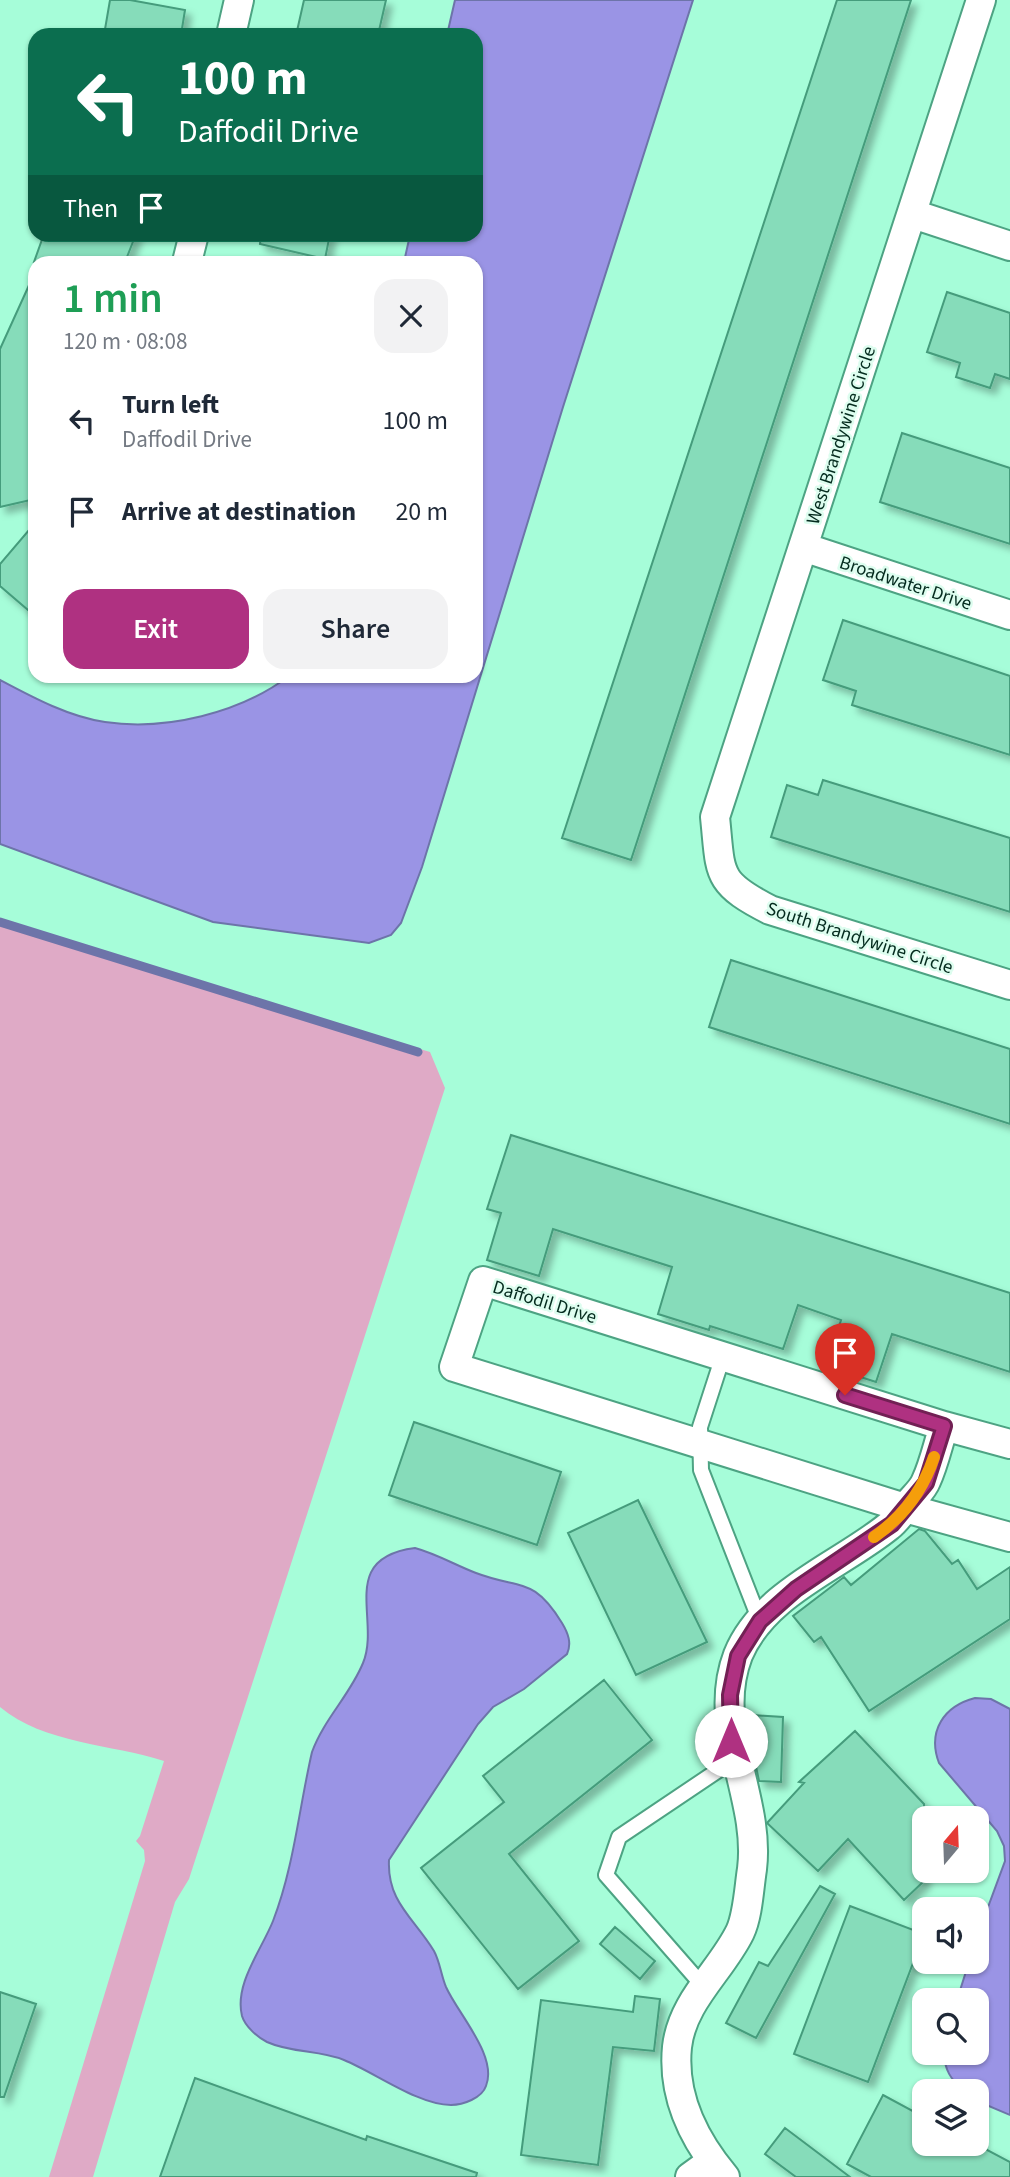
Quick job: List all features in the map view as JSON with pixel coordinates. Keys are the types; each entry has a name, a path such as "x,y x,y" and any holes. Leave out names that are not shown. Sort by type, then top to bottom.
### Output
{"street":[{"path":"233,28 239,0"},
{"name":"West Brandywine Circle","path":"721,873 715,817 981,0"},
{"path":"913,214 1010,246"},
{"name":"Broadwater Drive","path":"803,548 1010,615"},
{"name":"South Brandywine Circle","path":"721,873 742,896 770,910 1010,985"},
{"name":"Daffodil Drive","path":"1010,1444 944,1426 483,1281 454,1367 905,1508 1010,1537"},
{"path":"709,2172 683,2113 677,2075 677,2045 688,2011 740,1931 752,1868 753,1832 731,1741 730,1695 738,1656 760,1621 796,1589 892,1524 926,1483 944,1426"}],"lane":[{"path":"723,1356 700,1427 701,1471 760,1621"},
{"path":"703,1986 606,1875 619,1836 735,1759"}],"shaded area":[{"path":"455,0 693,0 483,668 483,256 405,256 408,242 483,242 483,28 449,28"},
{"path":"0,680 51,706 78,716 128,724 153,724 202,716 248,700 279,683 478,683 422,867 401,923 391,935 369,943 213,922 0,844"},
{"path":"0,922 430,1052 445,1088 189,1879 175,1902 93,2177 49,2177 145,1861 144,1850 136,1841 140,1836 164,1761 58,1736 37,1729 0,1707"},
{"path":"415,1548 476,1573 534,1591 552,1608 568,1634 569,1642 567,1654 524,1689 493,1707 478,1724 389,1860 392,1887 397,1899 434,1951 446,1987 475,2035 486,2062 488,2074 484,2090 472,2100 456,2105 425,2100 344,2060 267,2042 246,2024 241,2004 245,1979 273,1921 286,1880 312,1752 363,1663 367,1646 366,1593 369,1577 377,1564 391,1554"},
{"path":"975,1698 991,1699 1010,1709 1010,2115 989,2106 989,2079 952,2079 945,2065 989,2065 989,1988 961,1988 965,1974 989,1974 989,1904 1005,1861 1004,1846 989,1822 989,1806 976,1806 939,1763 935,1740 937,1730 947,1714"}],"building":[{"path":"110,0 130,0 185,10 182,28 105,28"},
{"path":"304,0 386,0 380,28 298,28"},
{"path":"837,0 911,0 631,860 562,838"},
{"path":"41,242 133,242 127,256 36,256"},
{"path":"328,242 326,256 312,256 260,244"},
{"path":"28,287 28,501 0,507 0,349"},
{"path":"947,292 1010,313 1010,379 995,374 990,388 956,377 960,363 927,352"},
{"path":"902,433 1010,468 1010,544 880,502"},
{"path":"28,531 28,610 0,586 0,564"},
{"path":"843,620 1010,676 1010,755 852,705 856,691 823,680"},
{"path":"823,780 1010,838 1010,912 771,837 787,785 818,795"},
{"path":"731,960 1010,1049 1010,1124 709,1027"},
{"path":"511,1135 1010,1293 1010,1372 892,1334 876,1382 826,1366 841,1320 798,1305 783,1349 710,1326 709,1330 658,1314 672,1267 553,1229 539,1276 487,1260 501,1213 487,1209"},
{"path":"414,1422 561,1472 537,1545 389,1495"},
{"path":"638,1500 707,1642 636,1675 568,1533"},
{"path":"919,1529 925,1531 952,1564 958,1560 977,1589 1010,1567 1010,1619 869,1711 821,1637 814,1642 793,1616 844,1577 851,1585"},
{"path":"604,1680 652,1740 509,1854 579,1941 518,1989 421,1868 504,1802 483,1776"},
{"path":"752,1715 783,1717 781,1782 759,1781 751,1742"},
{"path":"855,1731 924,1804 912,1806 912,1883 922,1883 904,1900 848,1839 818,1871 767,1823 804,1783 799,1782"},
{"path":"820,1886 835,1894 756,2038 726,2023 759,1962 768,1966"},
{"path":"850,1906 912,1929 912,1966 868,2082 794,2054"},
{"path":"615,1927 655,1961 640,1979 600,1944"},
{"path":"0,1992 36,2004 4,2097 0,2097"},
{"path":"635,1996 660,1999 654,2051 613,2047 598,2165 521,2155 541,2000 633,2012"},
{"path":"195,2078 366,2140 367,2136 477,2173 476,2177 160,2177"},
{"path":"883,2095 912,2111 912,2156 989,2156 989,2151 1010,2162 1010,2177 871,2177 847,2164"},
{"path":"785,2128 850,2177 796,2177 765,2154"}],"waterway":[{"path":"0,922 418,1052"}],"slow traffic":[{"path":"874,1537 892,1524 926,1483 934,1457"}],"route":[{"path":"731,1741 730,1695 738,1656 760,1621 796,1589 892,1524 926,1483 944,1426 845,1395"}]}
